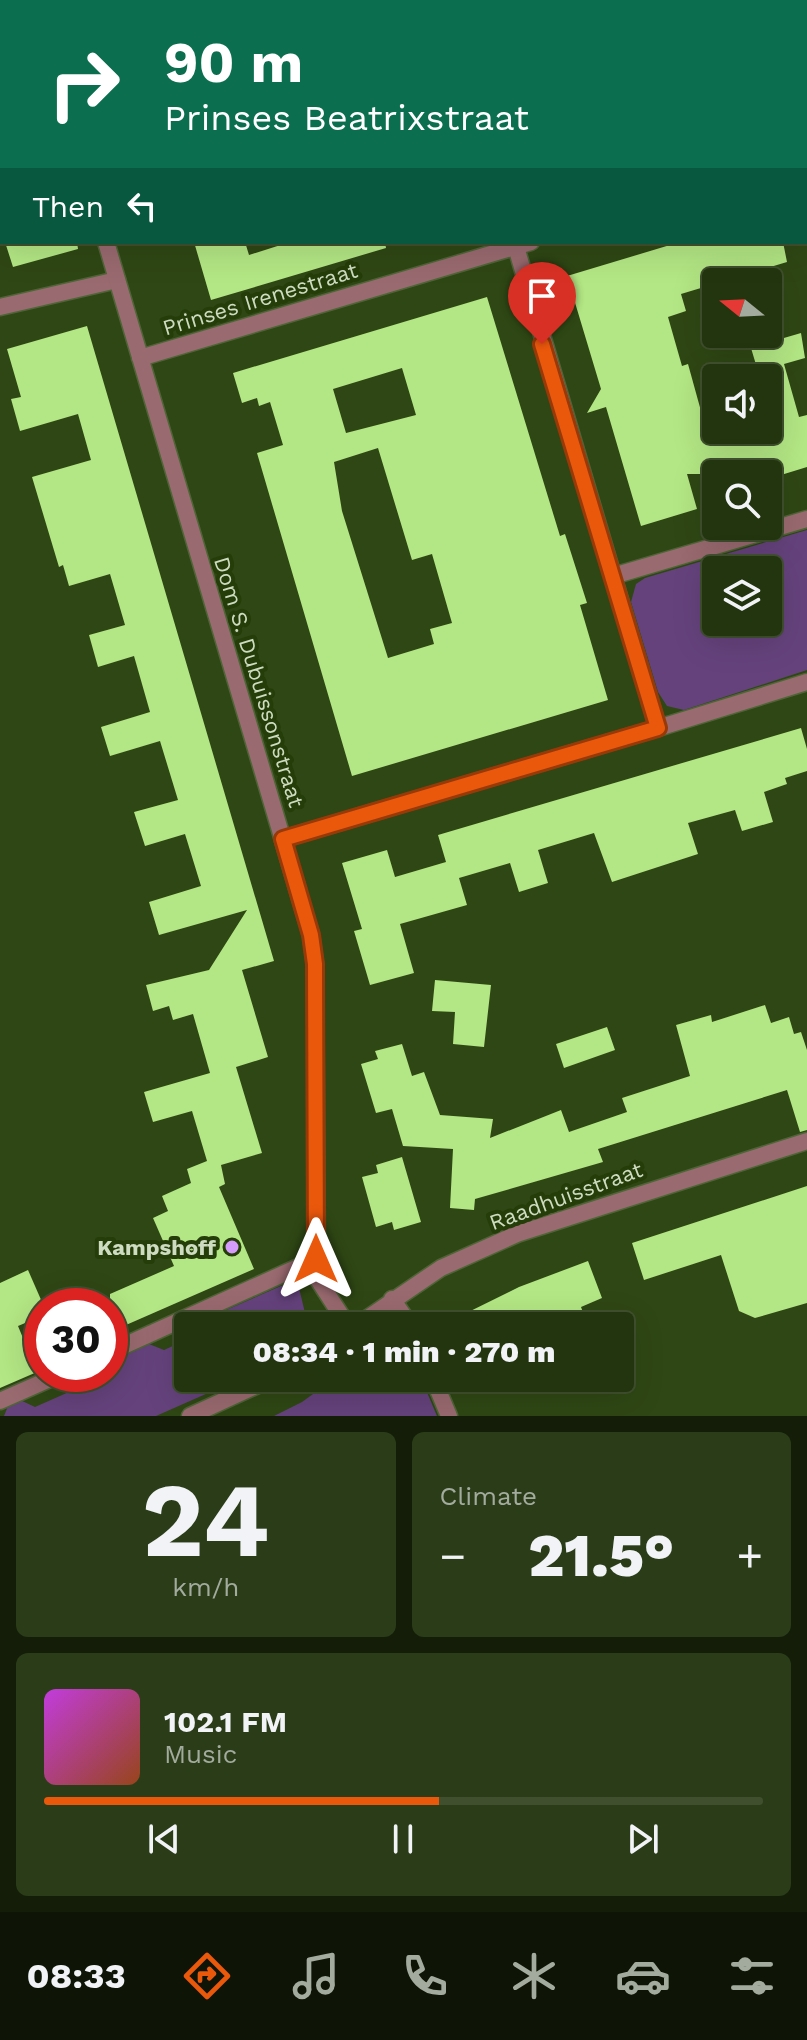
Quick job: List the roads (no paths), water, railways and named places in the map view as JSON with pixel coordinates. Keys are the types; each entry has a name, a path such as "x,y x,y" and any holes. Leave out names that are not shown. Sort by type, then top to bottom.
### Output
{"street":[{"name":"Dom S. Dubuissonstraat","path":"107,244 311,935 315,964 317,1278 338,1312"},
{"path":"523,244 533,315 658,728"},
{"name":"Prinses Irenestraat","path":"140,358 523,244"},
{"path":"0,307 117,280"},
{"path":"613,576 807,519"},
{"path":"283,839 807,682"},
{"name":"Raadhuisstraat","path":"375,1312 441,1268 517,1234 807,1141"},
{"path":"128,1344 316,1259"},
{"path":"392,1299 401,1312"},
{"path":"0,1401 24,1390"},
{"path":"190,1416 242,1392"},
{"path":"439,1392 449,1416"}],"place":[{"name":"Kampshoff","path":"232,1247"}]}
